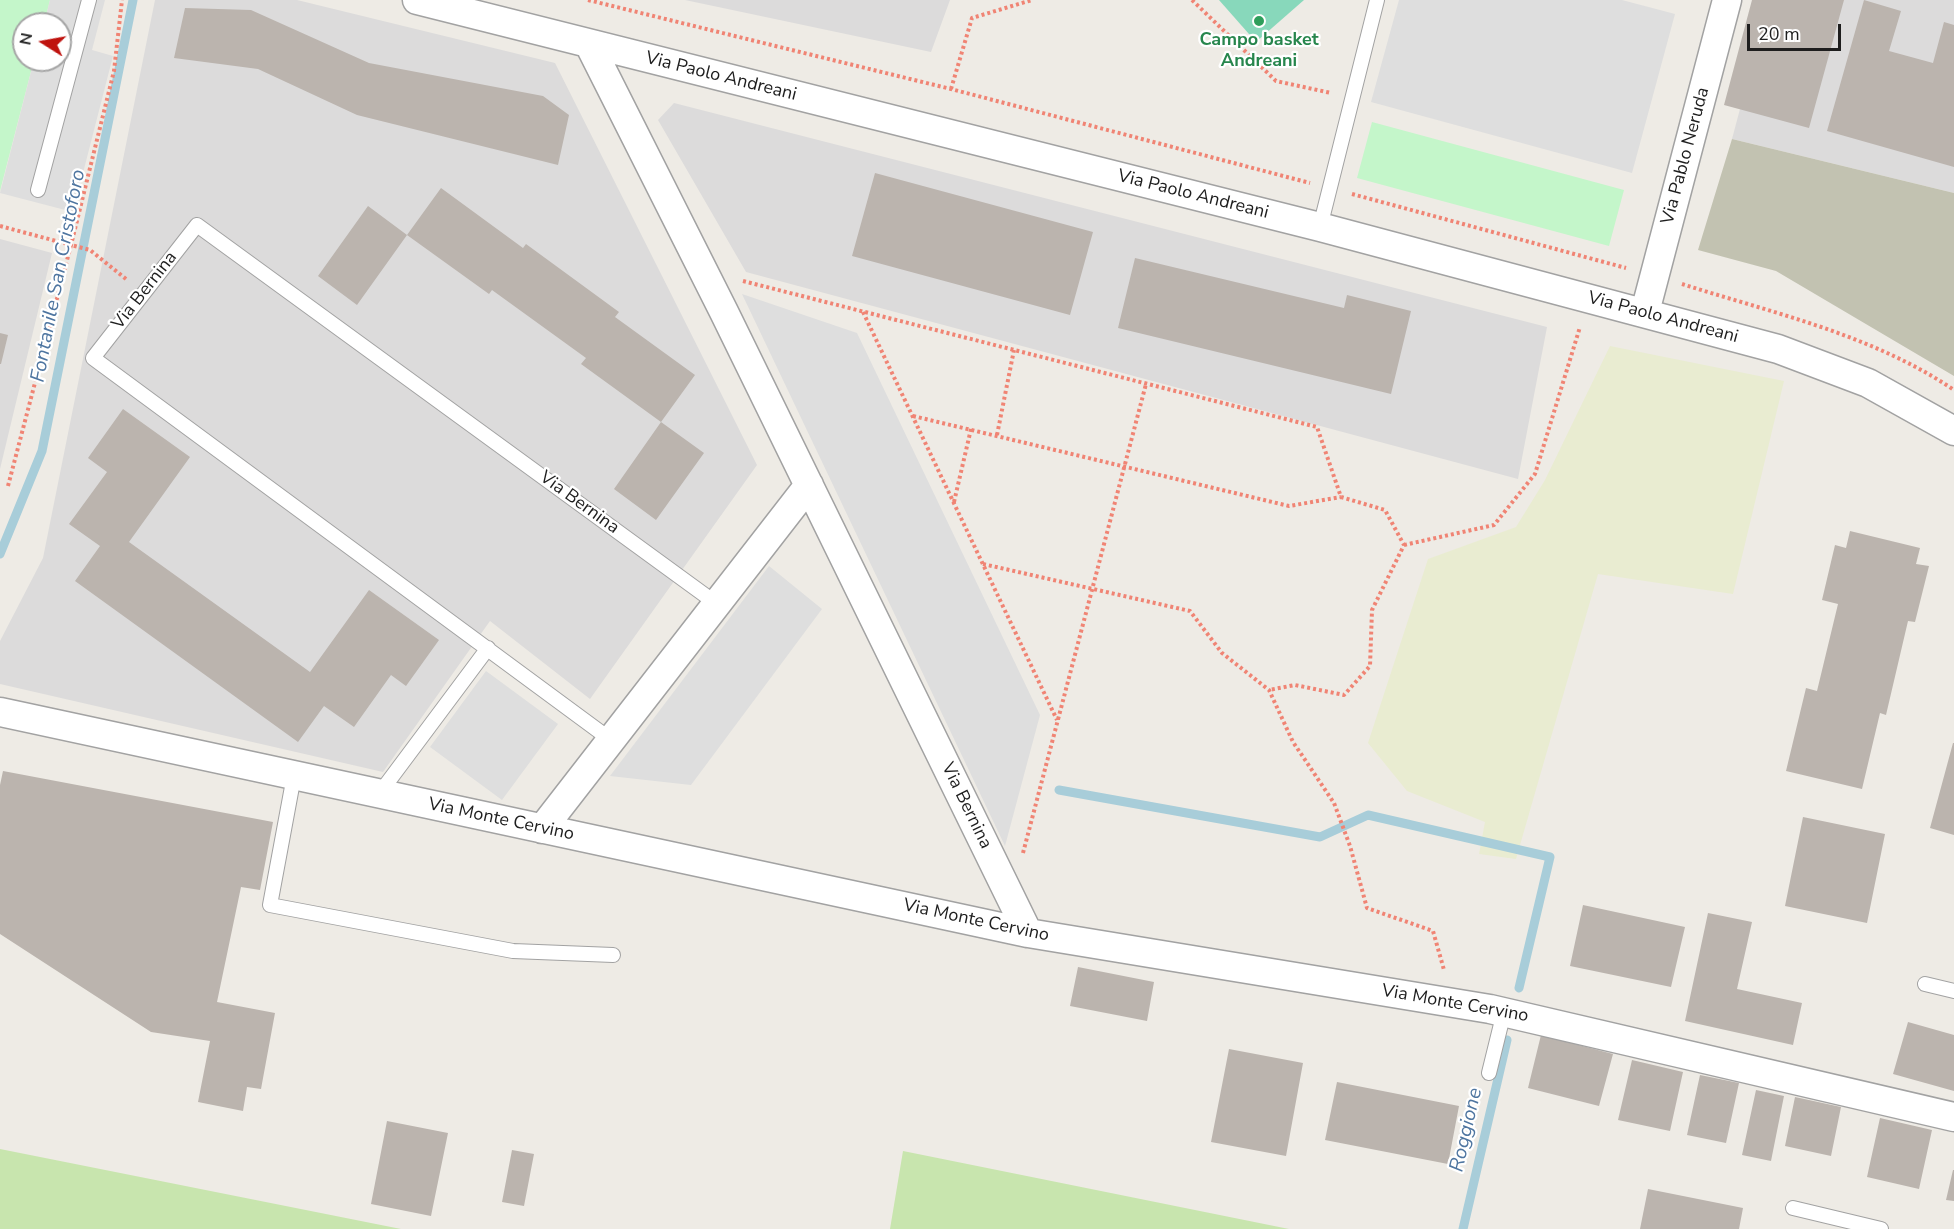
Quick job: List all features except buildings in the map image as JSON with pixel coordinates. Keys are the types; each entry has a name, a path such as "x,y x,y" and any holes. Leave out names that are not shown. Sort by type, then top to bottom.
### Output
{"street":[{"name":"Via Paolo Andreani","path":"417,0 1320,226 1778,349 1868,383 1954,431"},
{"name":"Via Pablo Neruda","path":"1646,312 1727,0"},
{"name":"Via Bernina","path":"589,44 704,271 1028,933"},
{"path":"542,829 808,485"},
{"name":"Via Monte Cervino","path":"0,712 1028,933 1504,1012 1954,1117"}],"lane":[{"path":"38,190 89,0"},
{"path":"1320,226 1377,0"},
{"name":"Via Bernina","path":"612,740 93,358 197,225 717,604"},
{"path":"379,794 488,648"},
{"path":"294,776 270,905 513,951 613,955"},
{"path":"1925,984 1954,991"},
{"path":"1489,1072 1504,1012"},
{"path":"1793,1208 1881,1229"}],"path":[{"path":"8,486 74,246 114,71 123,0"},
{"path":"588,0 951,89 1655,276 1859,340 1937,378 1954,390"},
{"path":"951,89 972,18 1032,0"},
{"path":"1192,0 1276,81 1352,97"},
{"path":"0,226 90,250 144,293"},
{"path":"704,271 1317,427 1341,497"},
{"path":"1404,545 1494,525 1535,474 1589,298"},
{"path":"863,311 1058,721"},
{"path":"997,435 1014,350"},
{"path":"1022,856 1146,384"},
{"path":"912,416 1289,507 1341,497 1385,510 1404,545"},
{"path":"954,502 970,429"},
{"path":"1269,690 1295,685 1344,695 1370,666 1372,610 1404,545"},
{"path":"983,564 1190,611 1222,653 1269,690 1293,742 1334,803 1350,846 1367,908 1434,931 1445,975"}],"shaded area":[{"path":"50,0 105,0 92,50 113,56 73,212 0,193 31,72 72,72 72,12 47,12"},
{"path":"155,0 297,0 555,63 757,465 590,699 490,621 383,772 0,684 0,641 43,558"},
{"path":"685,0 950,0 931,52"},
{"path":"1399,0 1622,0 1675,14 1632,173 1371,102"},
{"path":"1769,0 1954,0 1954,193 1732,139"},
{"path":"674,103 1547,327 1518,479 746,272 658,120"},
{"path":"1732,139 1954,193 1954,376 1776,271 1698,250"},
{"path":"0,239 52,253 0,469"},
{"path":"742,294 857,333 1040,715 1005,846"},
{"path":"1610,346 1784,381 1733,594 1598,574 1516,859 1479,854 1485,822 1407,791 1368,743 1428,559 1516,527 1545,480"},
{"path":"769,566 822,609 691,785 610,776"},
{"path":"486,671 558,724 502,800 430,747"}],"green space":[{"path":"0,0 50,0 47,12 12,12 12,72 31,72 0,191"},
{"name":"Campo basket Andreani","path":"1219,0 1304,0 1256,42"},
{"path":"1372,122 1624,190 1609,246 1357,178"},
{"path":"0,1149 401,1229 0,1229"},
{"path":"903,1151 1289,1229 890,1229"}],"waterway":[{"name":"Fontanile San Cristoforo","path":"0,554 42,451 133,0"},
{"path":"1059,790 1320,837 1368,815 1550,857 1519,988"},
{"name":"Roggione","path":"1463,1229 1507,1040"}],"place":[{"name":"Campo basket Andreani","path":"1259,21"}]}
